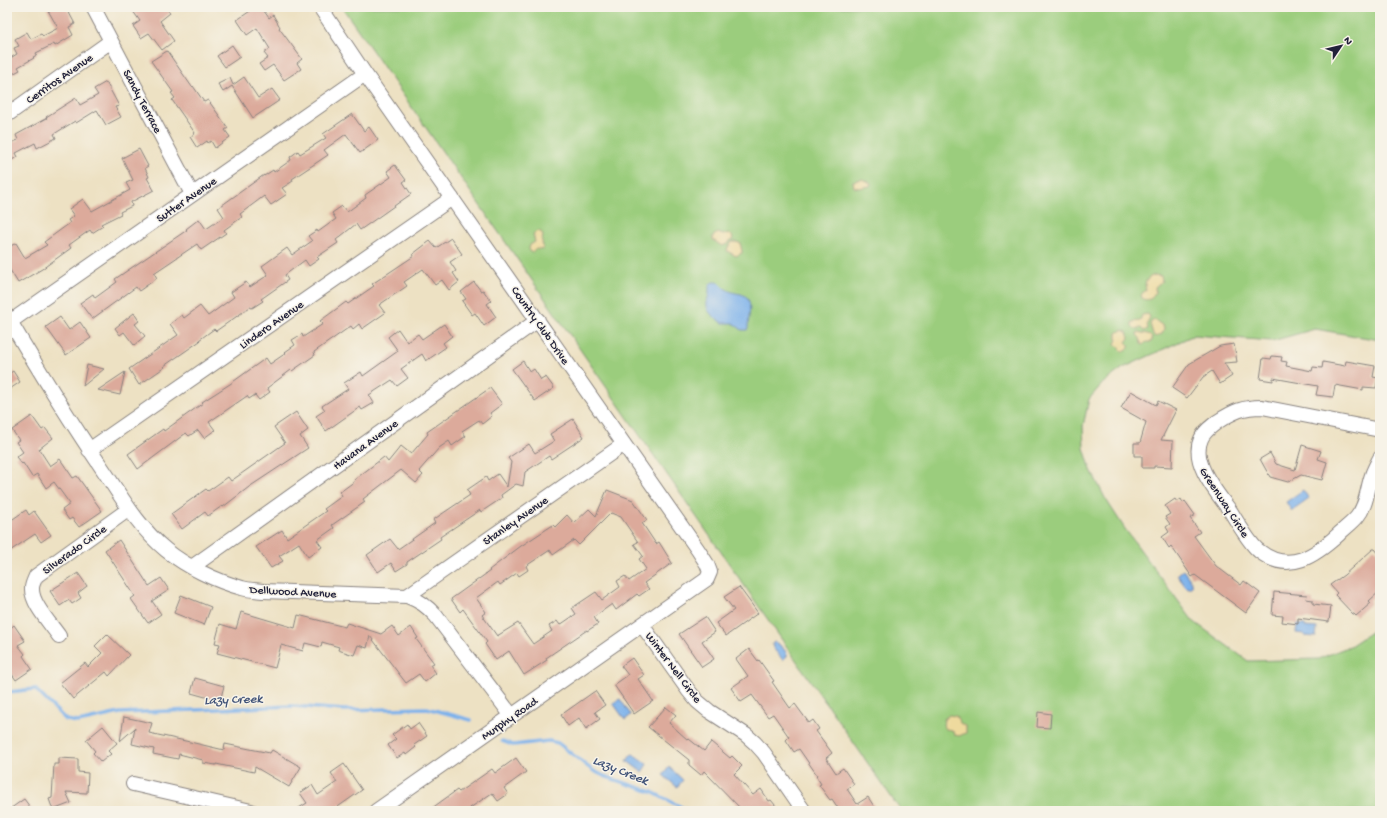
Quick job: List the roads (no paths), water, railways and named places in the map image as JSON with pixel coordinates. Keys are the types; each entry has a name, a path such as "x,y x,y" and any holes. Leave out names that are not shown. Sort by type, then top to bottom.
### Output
{"street":[{"name":"Sandy Terrace","path":"93,7 192,194"},
{"name":"Country Club Drive","path":"320,7 365,74 698,550 710,572 706,580 642,625"},
{"name":"Cerritos Avenue","path":"7,115 111,41"},
{"name":"Sutter Avenue","path":"8,320 365,74"},
{"name":"Lindero Avenue","path":"90,450 452,198"},
{"name":"Dellwood Avenue","path":"8,320 129,509 162,546 192,567 216,579 242,588 263,591 407,596 418,600 436,616 512,716"},
{"name":"Havana Avenue","path":"192,567 538,320"},
{"name":"Greenway Circle","path":"1380,430 1262,407 1248,407 1229,414 1208,429 1200,439 1198,450 1200,463 1206,477 1257,550 1270,559 1281,561 1302,560 1322,550 1356,518 1362,511 1372,473 1380,458"},
{"name":"Stanley Avenue","path":"407,596 624,444"},
{"name":"Silverado Circle","path":"60,636 38,607 33,597 32,586 36,576 129,509"},
{"name":"Murphy Road","path":"376,811 642,625"},
{"name":"Winter Nell Circle","path":"642,625 688,690 709,711 746,735 755,743 764,753 804,811"},
{"path":"133,784 251,811"}],"water":[{"path":"713,282 719,283 724,288 741,294 748,299 750,308 747,330 742,330 733,323 723,323 709,312 707,301 709,286"},
{"path":"1303,490 1309,499 1292,511 1286,502"},
{"path":"1183,570 1193,585 1189,588 1186,587 1177,575"},
{"path":"1297,624 1305,625 1305,627 1317,628 1316,637 1296,633"},
{"path":"774,642 786,652 787,656 783,660 773,648 772,644"},
{"path":"620,699 631,715 625,720 613,703"},
{"path":"633,754 647,764 642,772 627,761"},
{"path":"669,767 683,780 677,787 663,775"}],"waterway":[{"name":"Lazy Creek","path":"7,690 9,692 35,689 66,720 78,722 120,713 292,706 344,710 427,708 471,720"},
{"name":"Lazy Creek","path":"502,741 513,745 549,741 558,743 592,770 604,776 652,792 689,811"}]}
